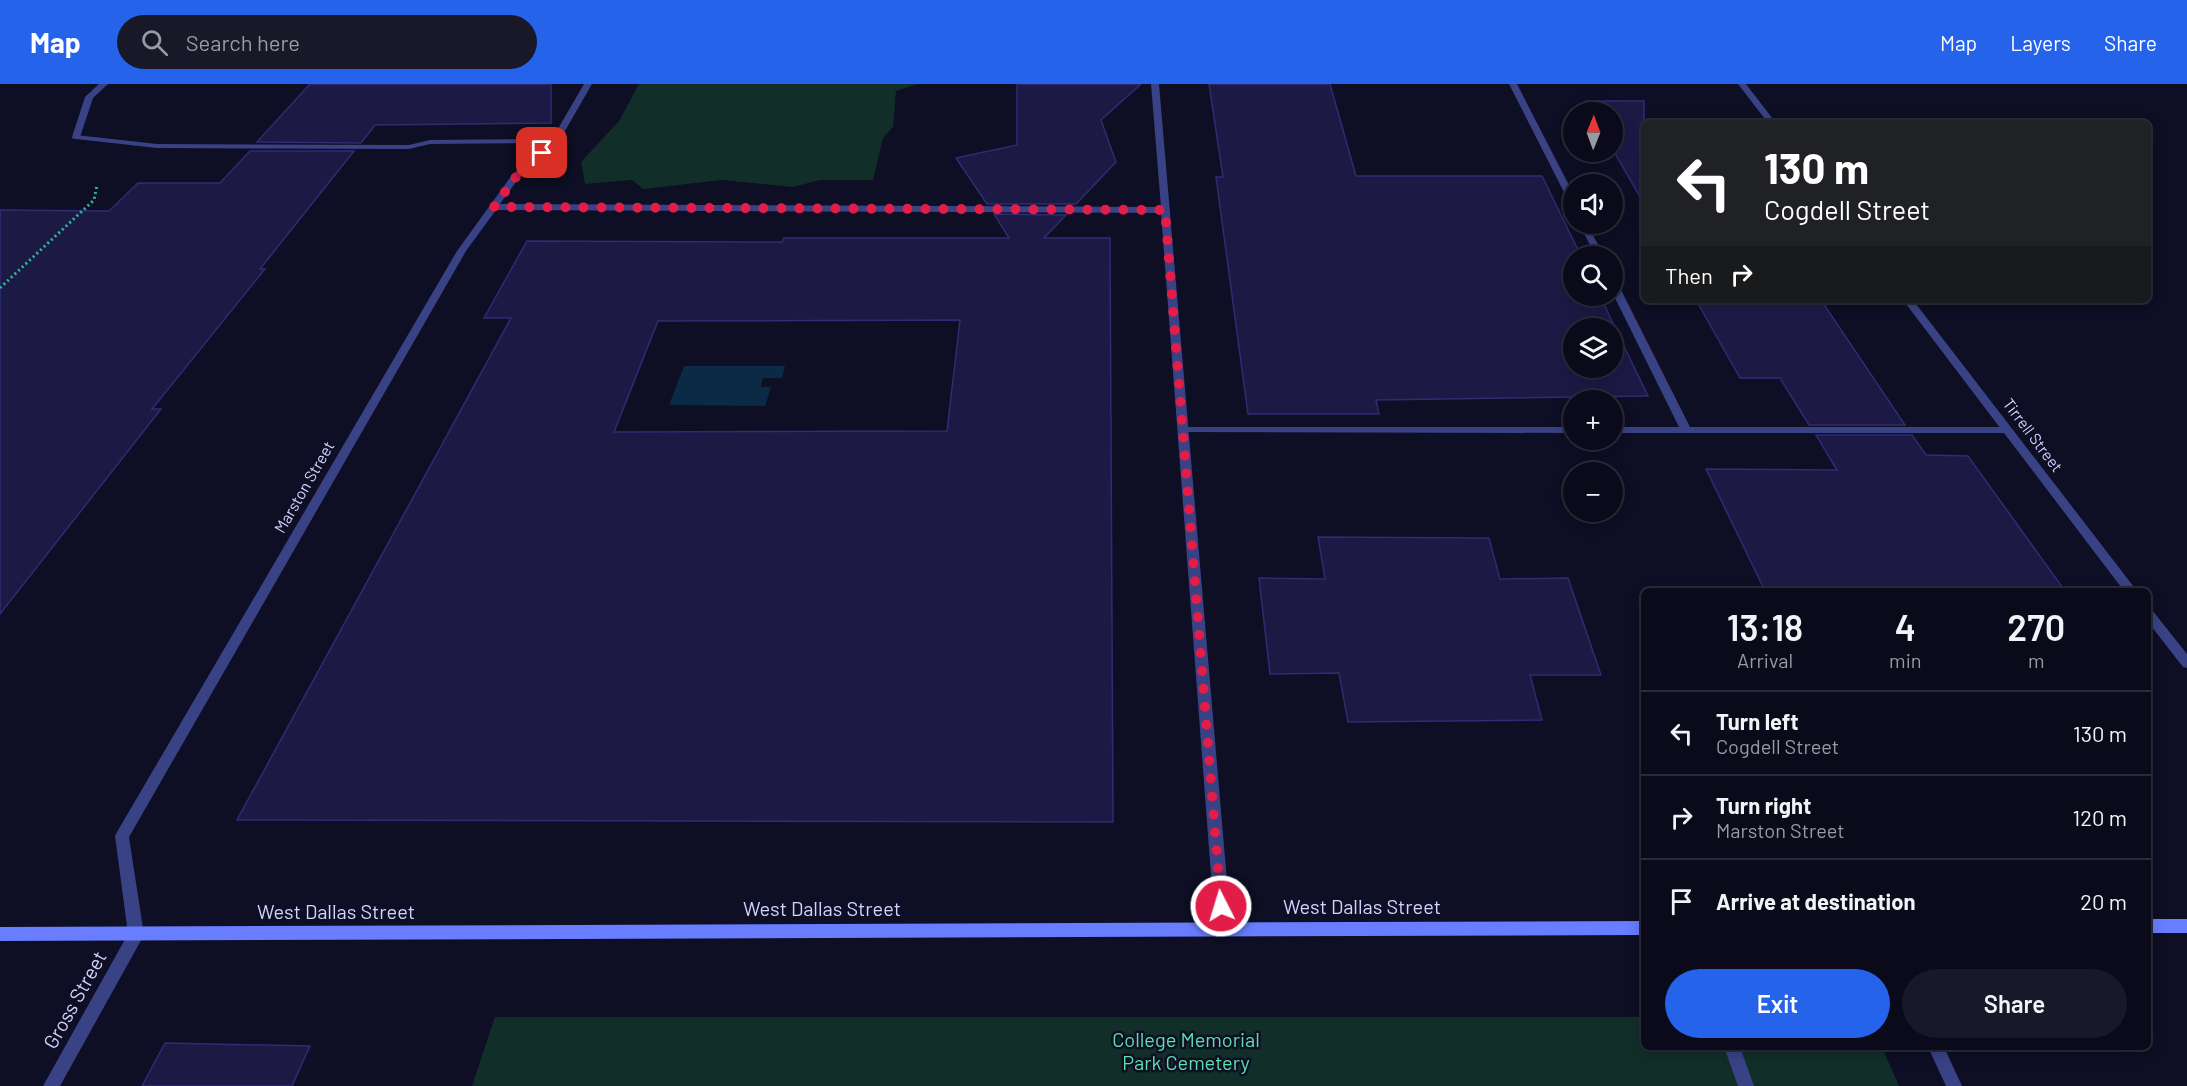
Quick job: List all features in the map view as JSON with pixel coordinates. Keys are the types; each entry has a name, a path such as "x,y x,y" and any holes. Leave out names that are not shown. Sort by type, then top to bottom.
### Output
{"main road":[{"path":"2151,926 2187,926"},
{"name":"West Dallas Street","path":"0,934 1641,928"}],"street":[{"path":"104,84 89,97 76,137 169,146 409,147 430,142 555,141"},
{"name":"Marston Street","path":"136,934 122,836 462,250 516,177 555,141 588,84"},
{"path":"1155,84 1223,928"},
{"path":"1513,84 1563,182"},
{"path":"1742,84 1770,120"},
{"path":"494,207 1165,210"},
{"name":"Tirrell Street","path":"1910,303 2129,588"},
{"path":"1623,304 1686,430"},
{"path":"1183,430 1563,430"},
{"path":"1623,430 2008,430"},
{"path":"2151,617 2187,663"},
{"name":"Gross Street","path":"51,1086 136,934"},
{"path":"1733,1050 1746,1086"},
{"path":"1937,1050 1954,1086"}],"path":[{"path":"0,288 94,200 97,185"}],"green space":[{"path":"639,84 918,84 896,91 893,127 883,138 873,180 820,180 793,187 722,180 643,189 632,180 585,184 581,162 619,121"},
{"name":"College Memorial Park Cemetery","path":"495,1017 1641,1017 1641,1050 1883,1050 1899,1086 472,1086"}],"water":[{"path":"684,366 785,366 782,378 763,378 761,387 771,387 765,406 669,405"}],"building":[{"path":"310,84 551,84 551,123 375,125 361,143 257,142"},
{"path":"1017,84 1141,84 1101,120 1116,162 1076,204 987,204 956,158 1017,145"},
{"path":"1209,84 1330,84 1356,176 1542,176 1563,219 1563,234 1570,234 1576,246 1563,246 1563,306 1605,306 1611,318 1563,318 1563,378 1623,378 1623,344 1648,396 1623,396 1623,390 1563,390 1563,397 1376,400 1379,414 1248,414 1216,177 1223,177"},
{"path":"1586,101 1644,101 1644,120 1641,120 1641,199 1620,162 1623,162 1623,102"},
{"path":"250,151 354,151 260,269 265,269 152,409 161,409 0,614 0,210 109,211 138,183 220,183"},
{"path":"994,214 1066,215 1044,238 1110,238 1113,822 237,820 511,318 484,318 527,241 782,242 784,238 1009,238","holes":["960,320 947,431 614,432 658,321"]},
{"path":"1698,303 1823,303 1905,425 1809,425 1780,378 1740,378"},
{"path":"1816,435 1912,435 1926,455 1968,456 2063,588 1764,588 1706,469 1837,470"},
{"path":"1318,537 1489,538 1500,579 1568,578 1601,675 1530,675 1542,720 1348,722 1339,673 1270,674 1259,578 1325,579"},
{"path":"165,1043 310,1046 292,1086 142,1086"}],"route":[{"path":"542,153 516,177 494,207 1165,210 1221,906"}]}
